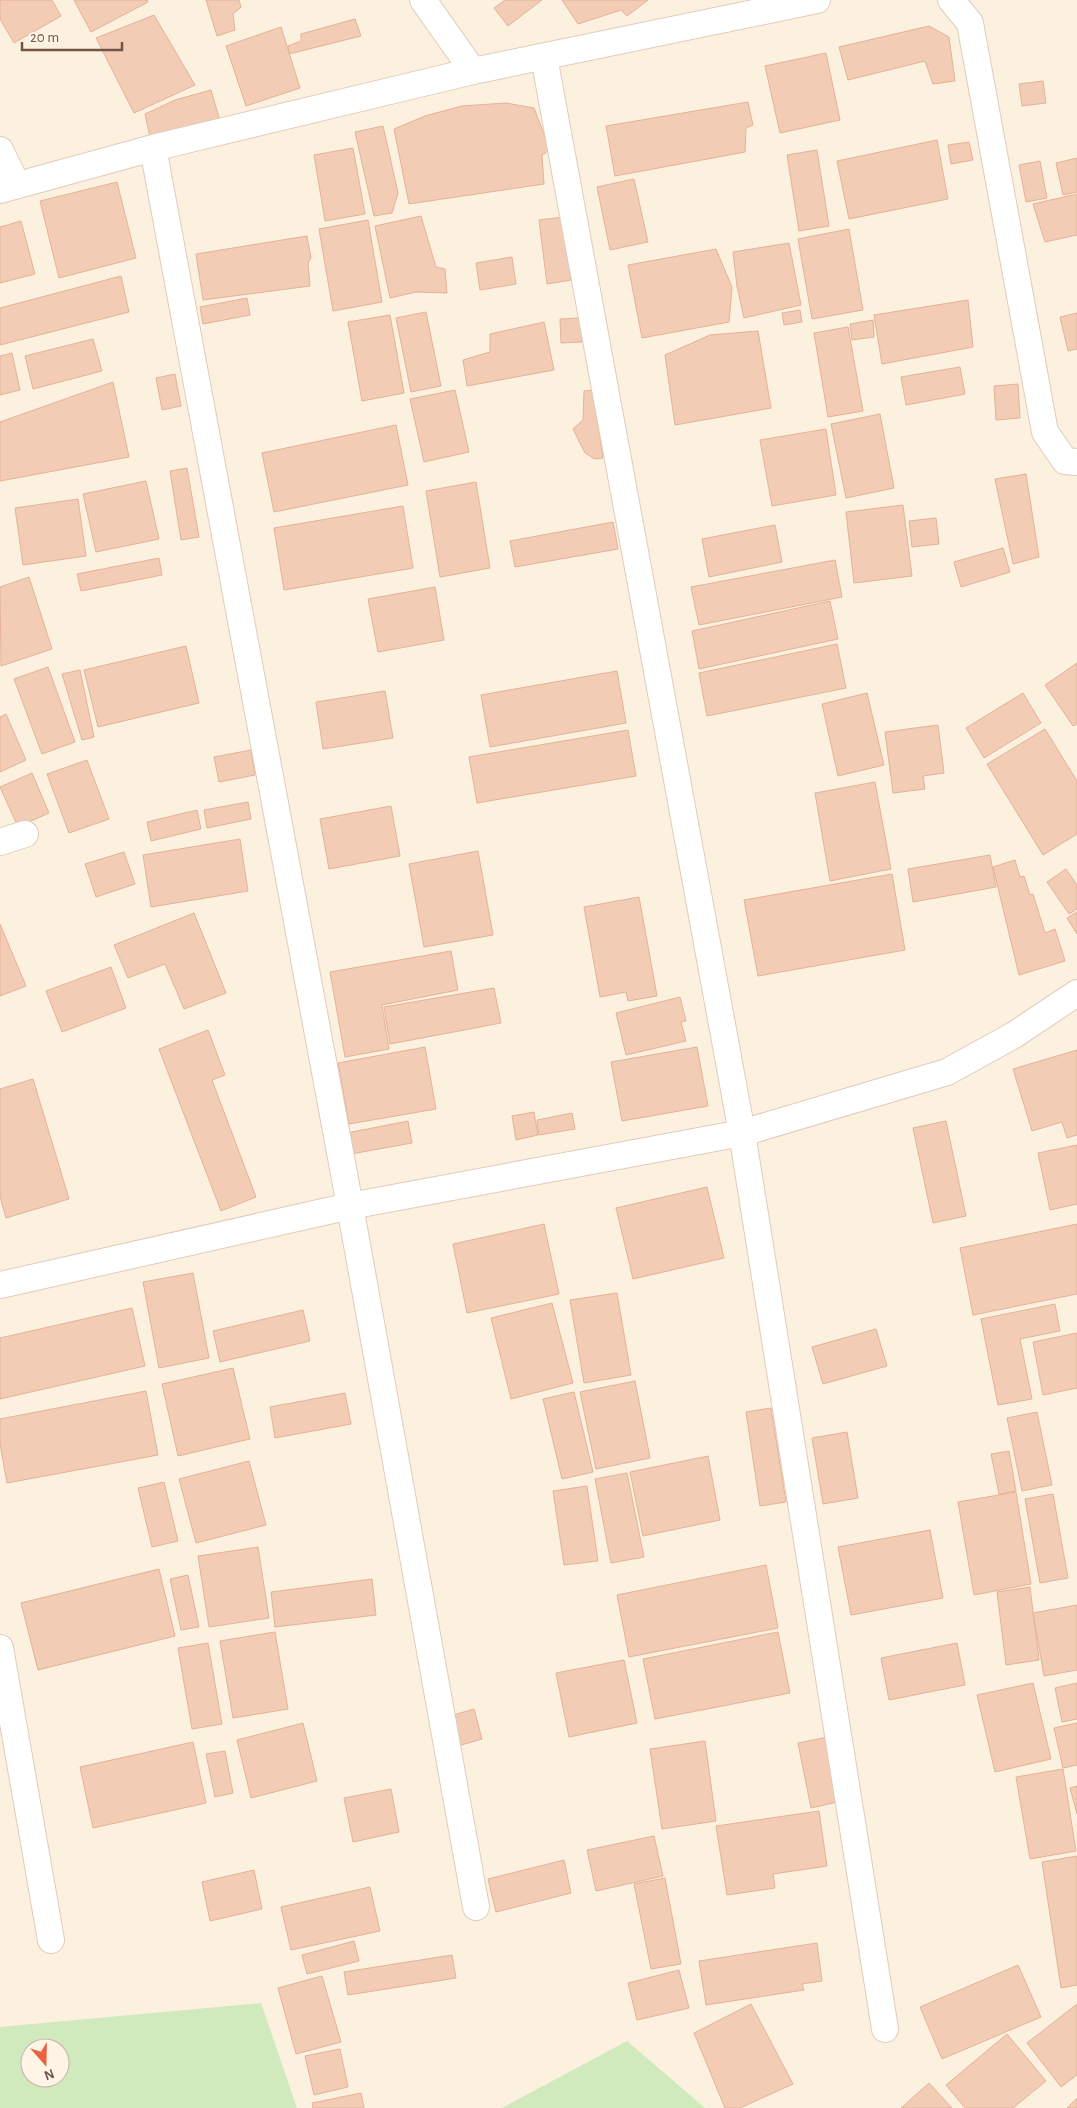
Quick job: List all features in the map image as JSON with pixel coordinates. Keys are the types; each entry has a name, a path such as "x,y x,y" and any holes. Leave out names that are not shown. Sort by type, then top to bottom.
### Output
{"street":[{"path":"423,0 473,71"},
{"path":"0,150 9,188 153,148 473,71 817,0"},
{"path":"950,0 970,23 1045,432 1065,461 1077,462"},
{"path":"544,57 742,1133 885,2029"},
{"path":"153,148 350,1206 476,1907"},
{"path":"0,842 25,834"},
{"path":"0,1285 350,1206 742,1133 947,1072 1014,1035 1077,993"},
{"path":"0,1648 51,1940"}],"green space":[{"path":"261,2003 297,2108 0,2108 0,2027"},
{"path":"627,2041 705,2108 502,2108"}],"building":[{"path":"0,0 52,0 61,16 14,43 0,19"},
{"path":"74,0 147,0 148,2 91,32"},
{"path":"206,0 239,0 241,7 233,14 235,30 217,36"},
{"path":"505,0 542,0 508,26 494,8"},
{"path":"562,0 648,0 627,16 621,10 578,24"},
{"path":"154,15 195,85 134,113 96,38"},
{"path":"355,19 361,36 289,54 288,46 301,41 301,34"},
{"path":"929,26 949,37 955,81 933,84 925,61 848,80 839,47"},
{"path":"281,27 300,88 246,106 226,46"},
{"path":"826,53 840,120 780,133 765,66"},
{"path":"1043,81 1046,103 1022,106 1019,84"},
{"path":"211,90 220,121 150,137 145,114 175,100"},
{"path":"748,102 753,125 746,128 745,152 615,176 606,126"},
{"path":"506,103 534,108 550,150 542,155 544,184 409,204 394,129 425,116 462,106"},
{"path":"383,126 398,193 392,213 374,216 355,132"},
{"path":"937,140 948,199 849,219 837,161"},
{"path":"969,142 973,160 951,164 948,145"},
{"path":"353,148 365,214 325,221 314,155"},
{"path":"817,150 829,226 799,231 787,155"},
{"path":"1077,158 1077,192 1063,195 1056,163"},
{"path":"1040,161 1047,198 1026,202 1019,165"},
{"path":"634,179 648,242 610,250 597,187"},
{"path":"117,182 136,258 59,278 40,201"},
{"path":"1077,194 1077,235 1045,242 1033,204"},
{"path":"421,216 436,267 445,269 447,293 416,292 390,298 375,226"},
{"path":"563,217 571,280 547,284 539,220"},
{"path":"368,220 382,302 333,311 319,229"},
{"path":"21,221 35,274 0,283 0,227"},
{"path":"849,229 863,310 812,319 798,239"},
{"path":"307,236 311,258 308,263 310,286 203,300 196,254"},
{"path":"789,243 801,305 744,318 737,286 733,252"},
{"path":"716,249 732,287 729,322 642,338 628,265"},
{"path":"512,257 516,284 480,290 476,263"},
{"path":"121,276 129,312 0,345 0,308"},
{"path":"247,298 250,315 203,324 200,307"},
{"path":"968,300 973,347 882,364 874,315"},
{"path":"800,310 802,322 784,325 782,313"},
{"path":"426,312 441,386 411,392 396,318"},
{"path":"1077,313 1077,349 1068,351 1060,317"},
{"path":"390,315 404,393 362,401 348,322"},
{"path":"581,318 582,342 561,343 560,319"},
{"path":"873,320 874,337 852,340 850,324"},
{"path":"544,322 554,370 467,386 463,360 490,352 490,334"},
{"path":"848,327 863,411 828,417 814,333"},
{"path":"758,331 771,408 675,425 665,355 710,335"},
{"path":"93,339 102,371 33,389 25,356"},
{"path":"12,353 20,390 0,395 0,356"},
{"path":"960,367 965,394 906,405 901,377"},
{"path":"175,374 181,406 162,410 156,378"},
{"path":"113,382 129,457 0,481 0,422"},
{"path":"1018,384 1020,418 996,420 994,386"},
{"path":"455,390 469,452 424,462 410,399"},
{"path":"593,390 603,458 595,459 585,453 573,429 583,420 584,391"},
{"path":"880,414 894,488 846,498 831,424"},
{"path":"396,425 408,485 274,512 262,453"},
{"path":"826,429 836,495 772,506 760,440"},
{"path":"187,468 199,537 181,540 170,471"},
{"path":"1026,474 1039,557 1013,564 995,479"},
{"path":"146,481 159,539 96,552 83,494"},
{"path":"476,482 490,568 440,577 426,491"},
{"path":"78,499 86,556 23,565 15,508"},
{"path":"903,505 912,576 854,583 846,512"},
{"path":"403,506 413,568 284,590 274,528"},
{"path":"936,518 939,544 912,547 909,521"},
{"path":"613,522 618,549 515,567 510,541"},
{"path":"775,525 782,562 709,577 702,539"},
{"path":"1003,548 1010,572 961,587 954,562"},
{"path":"159,558 162,575 81,591 77,574"},
{"path":"835,560 842,597 699,625 691,587"},
{"path":"29,577 52,649 1,666 0,587"},
{"path":"435,587 444,640 378,652 368,599"},
{"path":"830,601 838,639 699,669 692,631"},
{"path":"837,644 846,688 707,716 699,673"},
{"path":"186,646 199,703 98,727 84,670"},
{"path":"1077,663 1077,724 1073,726 1045,685"},
{"path":"48,667 75,742 42,754 14,679"},
{"path":"80,670 94,737 82,740 62,674"},
{"path":"617,671 626,723 490,747 481,695"},
{"path":"385,691 393,738 323,749 316,702"},
{"path":"867,693 884,765 838,776 822,704"},
{"path":"1023,693 1041,723 984,758 966,728"},
{"path":"6,714 26,760 0,772 0,717"},
{"path":"938,725 944,773 923,776 925,789 893,793 885,732"},
{"path":"1045,729 1077,781 1077,834 1043,855 987,764"},
{"path":"628,730 636,776 477,803 469,757"},
{"path":"251,750 255,775 219,782 214,757"},
{"path":"87,760 109,819 69,833 47,774"},
{"path":"32,773 49,813 18,827 0,787"},
{"path":"875,782 891,869 830,881 815,793"},
{"path":"248,802 251,819 207,828 204,810"},
{"path":"391,806 400,856 329,869 320,819"},
{"path":"197,810 201,829 151,841 147,822"},
{"path":"240,839 248,891 151,907 143,855"},
{"path":"478,851 493,935 424,947 409,864"},
{"path":"124,852 135,884 96,897 85,864"},
{"path":"990,855 996,887 913,902 908,869"},
{"path":"1015,860 1020,877 1024,876 1030,895 1033,894 1045,933 1055,929 1065,961 1019,975 993,867"},
{"path":"1066,869 1077,885 1077,909 1069,914 1047,882"},
{"path":"892,874 905,950 758,976 744,900"},
{"path":"639,897 657,996 628,1001 626,992 600,997 584,907"},
{"path":"1077,912 1077,934 1067,918"},
{"path":"194,913 226,993 184,1009 165,964 128,978 114,945"},
{"path":"0,924 26,986 0,996"},
{"path":"451,951 458,990 382,1005 389,1049 345,1057 330,972"},
{"path":"111,967 126,1008 62,1032 46,991"},
{"path":"494,988 501,1023 390,1044 384,1007"},
{"path":"680,997 686,1021 681,1022 686,1041 626,1055 616,1013"},
{"path":"208,1030 225,1075 212,1080 256,1197 221,1211 159,1049"},
{"path":"425,1047 436,1109 349,1124 338,1063"},
{"path":"697,1047 708,1106 622,1121 611,1062"},
{"path":"1077,1050 1077,1135 1067,1138 1062,1122 1032,1131 1013,1069"},
{"path":"33,1079 69,1199 6,1218 0,1197 0,1089"},
{"path":"534,1112 538,1135 516,1140 512,1116"},
{"path":"572,1113 575,1129 539,1135 537,1120"},
{"path":"408,1121 412,1143 351,1154 347,1133"},
{"path":"946,1121 966,1216 933,1223 913,1128"},
{"path":"1077,1145 1077,1204 1050,1210 1038,1153"},
{"path":"707,1187 724,1258 633,1279 616,1208"},
{"path":"544,1224 559,1294 467,1313 453,1244"},
{"path":"1077,1224 1077,1294 973,1315 960,1248"},
{"path":"193,1273 209,1358 159,1368 143,1282"},
{"path":"617,1293 631,1375 584,1383 570,1300"},
{"path":"552,1303 573,1383 511,1399 491,1318"},
{"path":"1055,1304 1060,1331 1020,1339 1032,1399 998,1405 981,1319"},
{"path":"132,1308 145,1366 0,1399 0,1338"},
{"path":"303,1310 310,1341 220,1362 213,1331"},
{"path":"876,1329 887,1366 823,1384 812,1347"},
{"path":"1077,1333 1077,1388 1043,1395 1033,1342"},
{"path":"233,1368 250,1439 178,1456 162,1384"},
{"path":"635,1381 650,1458 596,1469 580,1392"},
{"path":"146,1391 158,1455 7,1483 0,1444 0,1419"},
{"path":"574,1392 593,1472 562,1479 543,1399"},
{"path":"345,1393 351,1424 275,1438 270,1407"},
{"path":"771,1408 786,1502 760,1506 746,1412"},
{"path":"1037,1412 1052,1485 1022,1491 1007,1418"},
{"path":"847,1432 858,1498 823,1504 812,1438"},
{"path":"1009,1451 1016,1491 999,1494 991,1454"},
{"path":"708,1456 720,1520 643,1536 630,1472"},
{"path":"249,1461 266,1525 196,1543 179,1479"},
{"path":"627,1473 644,1557 611,1563 595,1479"},
{"path":"164,1482 178,1541 152,1547 138,1488"},
{"path":"587,1486 598,1561 564,1565 553,1491"},
{"path":"1016,1492 1031,1584 974,1595 958,1502"},
{"path":"1053,1494 1068,1578 1040,1583 1025,1499"},
{"path":"930,1530 943,1598 851,1615 838,1547"},
{"path":"258,1547 269,1618 209,1627 198,1556"},
{"path":"766,1565 778,1628 629,1657 617,1595"},
{"path":"159,1569 175,1636 38,1670 21,1603"},
{"path":"188,1575 199,1627 181,1630 170,1579"},
{"path":"372,1579 376,1615 275,1627 271,1592"},
{"path":"1030,1587 1039,1660 1006,1665 997,1592"},
{"path":"1077,1605 1077,1670 1044,1676 1033,1613"},
{"path":"275,1632 288,1709 233,1718 220,1641"},
{"path":"778,1632 790,1693 655,1719 643,1659"},
{"path":"208,1643 222,1724 192,1729 178,1648"},
{"path":"957,1643 965,1685 889,1700 881,1658"},
{"path":"624,1660 637,1723 569,1737 556,1673"},
{"path":"1033,1683 1051,1759 995,1772 977,1695"},
{"path":"1077,1683 1077,1719 1062,1722 1055,1688"},
{"path":"474,1709 482,1739 458,1746 450,1716"},
{"path":"303,1723 317,1781 251,1798 237,1740"},
{"path":"1077,1723 1077,1765 1063,1768 1054,1728"},
{"path":"828,1737 842,1801 811,1808 798,1743"},
{"path":"705,1741 716,1821 662,1829 650,1749"},
{"path":"193,1742 206,1803 93,1828 80,1767"},
{"path":"225,1751 233,1793 215,1797 206,1754"},
{"path":"1063,1769 1076,1851 1030,1859 1016,1777"},
{"path":"1077,1786 1077,1814 1070,1788"},
{"path":"391,1789 399,1832 353,1842 344,1798"},
{"path":"819,1811 827,1866 773,1874 775,1888 727,1895 716,1826"},
{"path":"654,1836 663,1876 596,1891 587,1850"},
{"path":"1077,1856 1077,1985 1061,1988 1042,1862"},
{"path":"564,1860 571,1893 496,1912 488,1879"},
{"path":"254,1870 262,1909 210,1921 202,1882"},
{"path":"665,1878 681,1964 651,1969 634,1884"},
{"path":"370,1887 380,1931 291,1950 281,1907"},
{"path":"354,1941 359,1961 307,1974 302,1955"},
{"path":"817,1943 822,1981 802,1984 804,1990 706,2005 699,1961"},
{"path":"452,1955 456,1978 348,1995 344,1972"},
{"path":"1018,1965 1041,2017 942,2059 920,2007"},
{"path":"679,1970 689,2008 637,2020 628,1983"},
{"path":"322,1976 341,2042 296,2054 278,1988"},
{"path":"751,2004 793,2084 740,2108 725,2108 694,2033"},
{"path":"1077,2004 1077,2075 1061,2087 1027,2043"},
{"path":"1007,2034 1046,2081 1013,2108 965,2108 946,2085"},
{"path":"340,2049 348,2087 314,2095 305,2056"},
{"path":"929,2083 952,2108 901,2108"},
{"path":"361,2093 364,2108 313,2108 312,2103"},
{"path":"1077,2098 1077,2108 1067,2108"}]}
